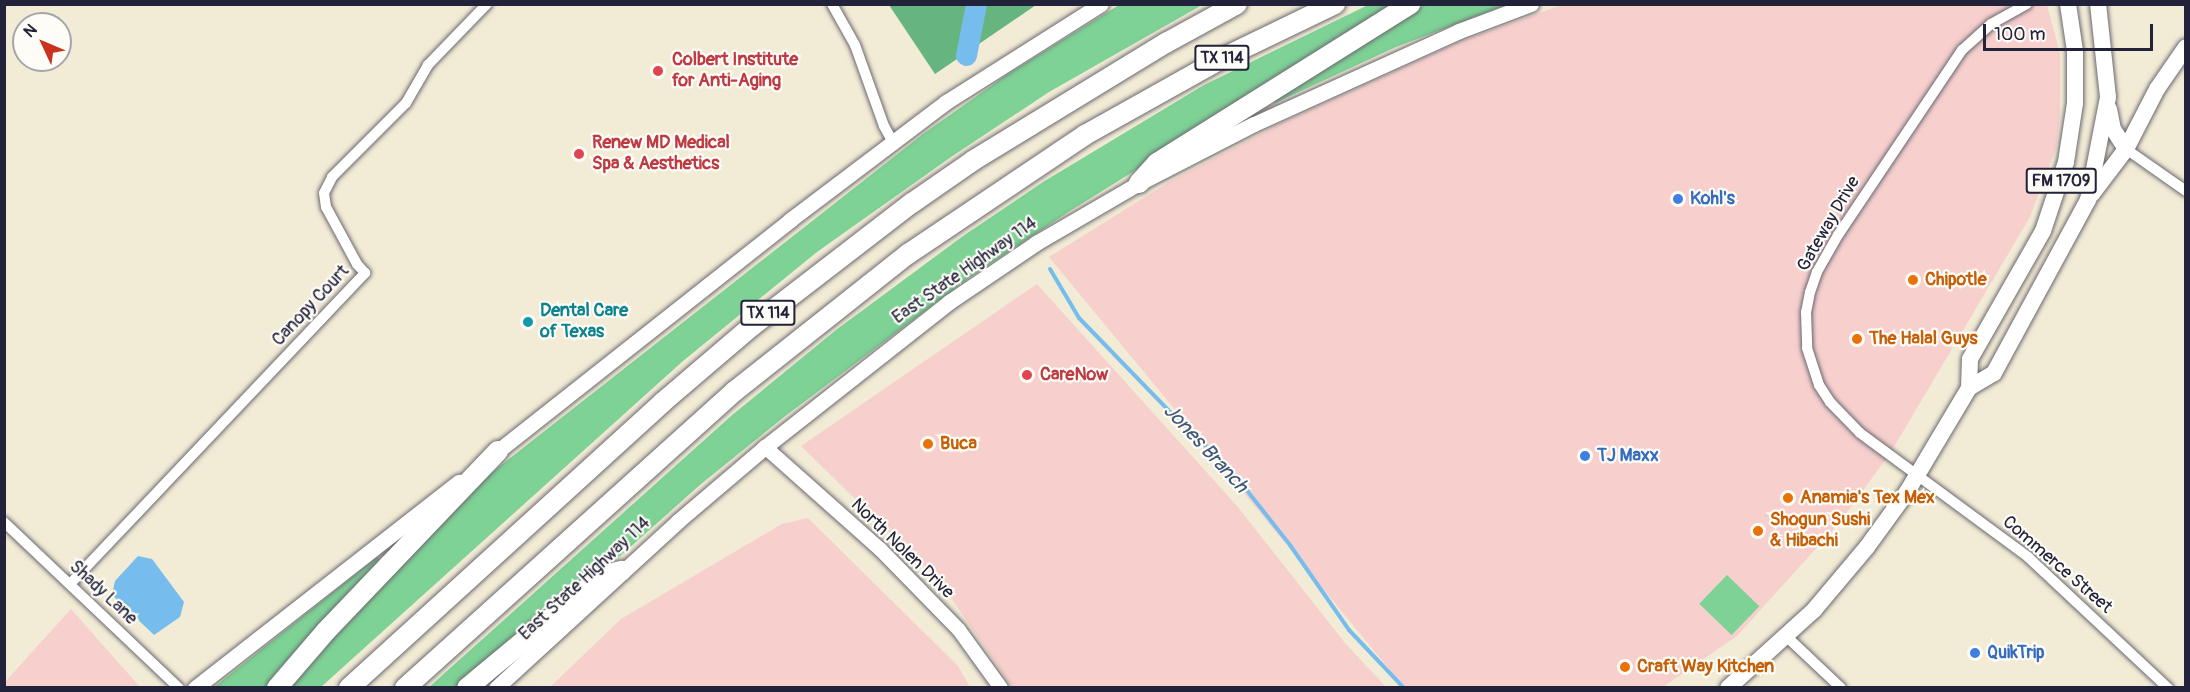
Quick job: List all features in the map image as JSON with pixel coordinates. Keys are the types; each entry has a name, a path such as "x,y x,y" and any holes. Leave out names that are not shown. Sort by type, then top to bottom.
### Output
{"highway":[{"name":"TX 114","path":"350,687 663,402 752,326 805,285 912,203 974,160 1156,49 1237,4"},
{"name":"TX 114","path":"405,687 735,391 908,254 1085,135 1221,59 1335,4"},
{"path":"1139,183 1157,163 1410,4"},
{"path":"278,687 326,631 498,451"},
{"path":"466,687 602,576 621,571"}],"main road":[{"path":"195,687 946,102 1101,4"},
{"name":"East State Highway 114","path":"496,687 621,571 765,447 950,302 1036,243 1139,183 1254,124 1459,31 1531,4"},
{"name":"FM 1709","path":"1728,687 1814,610 1868,547 1918,475 1969,388 1970,359 2043,231 2066,162 2075,103 2074,51 2068,4"},
{"name":"FM 1709","path":"1969,388 1994,373 2088,200 2108,98 2098,4"},
{"path":"2088,200 2126,149 2157,90 2186,47"},
{"path":"2108,98 2110,120 2126,149"}],"street":[{"name":"Canopy Court","path":"70,584 365,273 357,264 326,207 324,193 332,177 406,103 428,65 487,4"},
{"path":"832,4 855,45 884,126 893,142"},
{"name":"Gateway Drive","path":"1918,475 1860,433 1836,408 1819,385 1807,348 1806,312 1810,292 1817,272 1838,235 1950,66 1968,44 1990,24 2028,4"},
{"path":"2126,149 2186,191"},
{"name":"North Nolen Drive","path":"765,447 880,549 959,630 1001,687"},
{"name":"Commerce Street","path":"1918,475 2028,557 2168,687"},
{"name":"Shady Lane","path":"4,522 179,687"},
{"path":"1786,636 1841,687"}],"shaded area":[{"path":"1561,5 2047,5 2060,53 2060,116 2056,148 2030,217 1891,452 1839,523 1737,636 1663,687 1404,687 1049,257 1169,182 1277,125 1459,42"},
{"path":"1037,284 1237,506 1345,643 1386,687 1012,687 940,582 801,446"},
{"path":"808,518 958,666 970,687 550,687 621,619 782,524"},
{"path":"71,609 140,687 5,687 5,682"}],"green space":[{"path":"889,5 1036,5 935,74"},
{"path":"1119,5 1202,5 1049,92 951,157 817,252 683,361 321,687 283,688 430,527 490,474 923,134 1008,74"},
{"path":"1368,5 1401,5 1070,211 969,278 784,417 701,484 582,590 461,687 428,688 731,416 836,330 963,236 1043,182 1204,85"},
{"path":"1424,5 1506,5 1396,47 1275,103 1272,99"},
{"path":"377,557 381,562 269,687 213,688"},
{"path":"1727,575 1759,606 1732,635 1699,604"}],"water":[{"path":"138,556 152,559 184,602 180,617 154,635 112,595 115,581"}],"waterway":[{"name":"Jones Branch","path":"966,55 976,4"},
{"name":"Jones Branch","path":"1050,269 1079,318 1168,410 1230,469 1290,545 1349,630 1404,688"}],"place":[{"name":"Colbert Institute for Anti-Aging","path":"658,71"},
{"name":"Renew MD Medical Spa & Aesthetics","path":"579,154"},
{"name":"Kohl's","path":"1678,199"},
{"name":"Chipotle","path":"1913,280"},
{"name":"Dental Care of Texas","path":"528,322"},
{"name":"The Halal Guys","path":"1857,339"},
{"name":"CareNow","path":"1027,375"},
{"name":"Buca","path":"928,444"},
{"name":"TJ Maxx","path":"1585,456"},
{"name":"Anamia's Tex Mex","path":"1788,498"},
{"name":"Shogun Sushi & Hibachi","path":"1758,531"},
{"name":"QuikTrip","path":"1975,653"},
{"name":"Craft Way Kitchen","path":"1625,667"}]}
